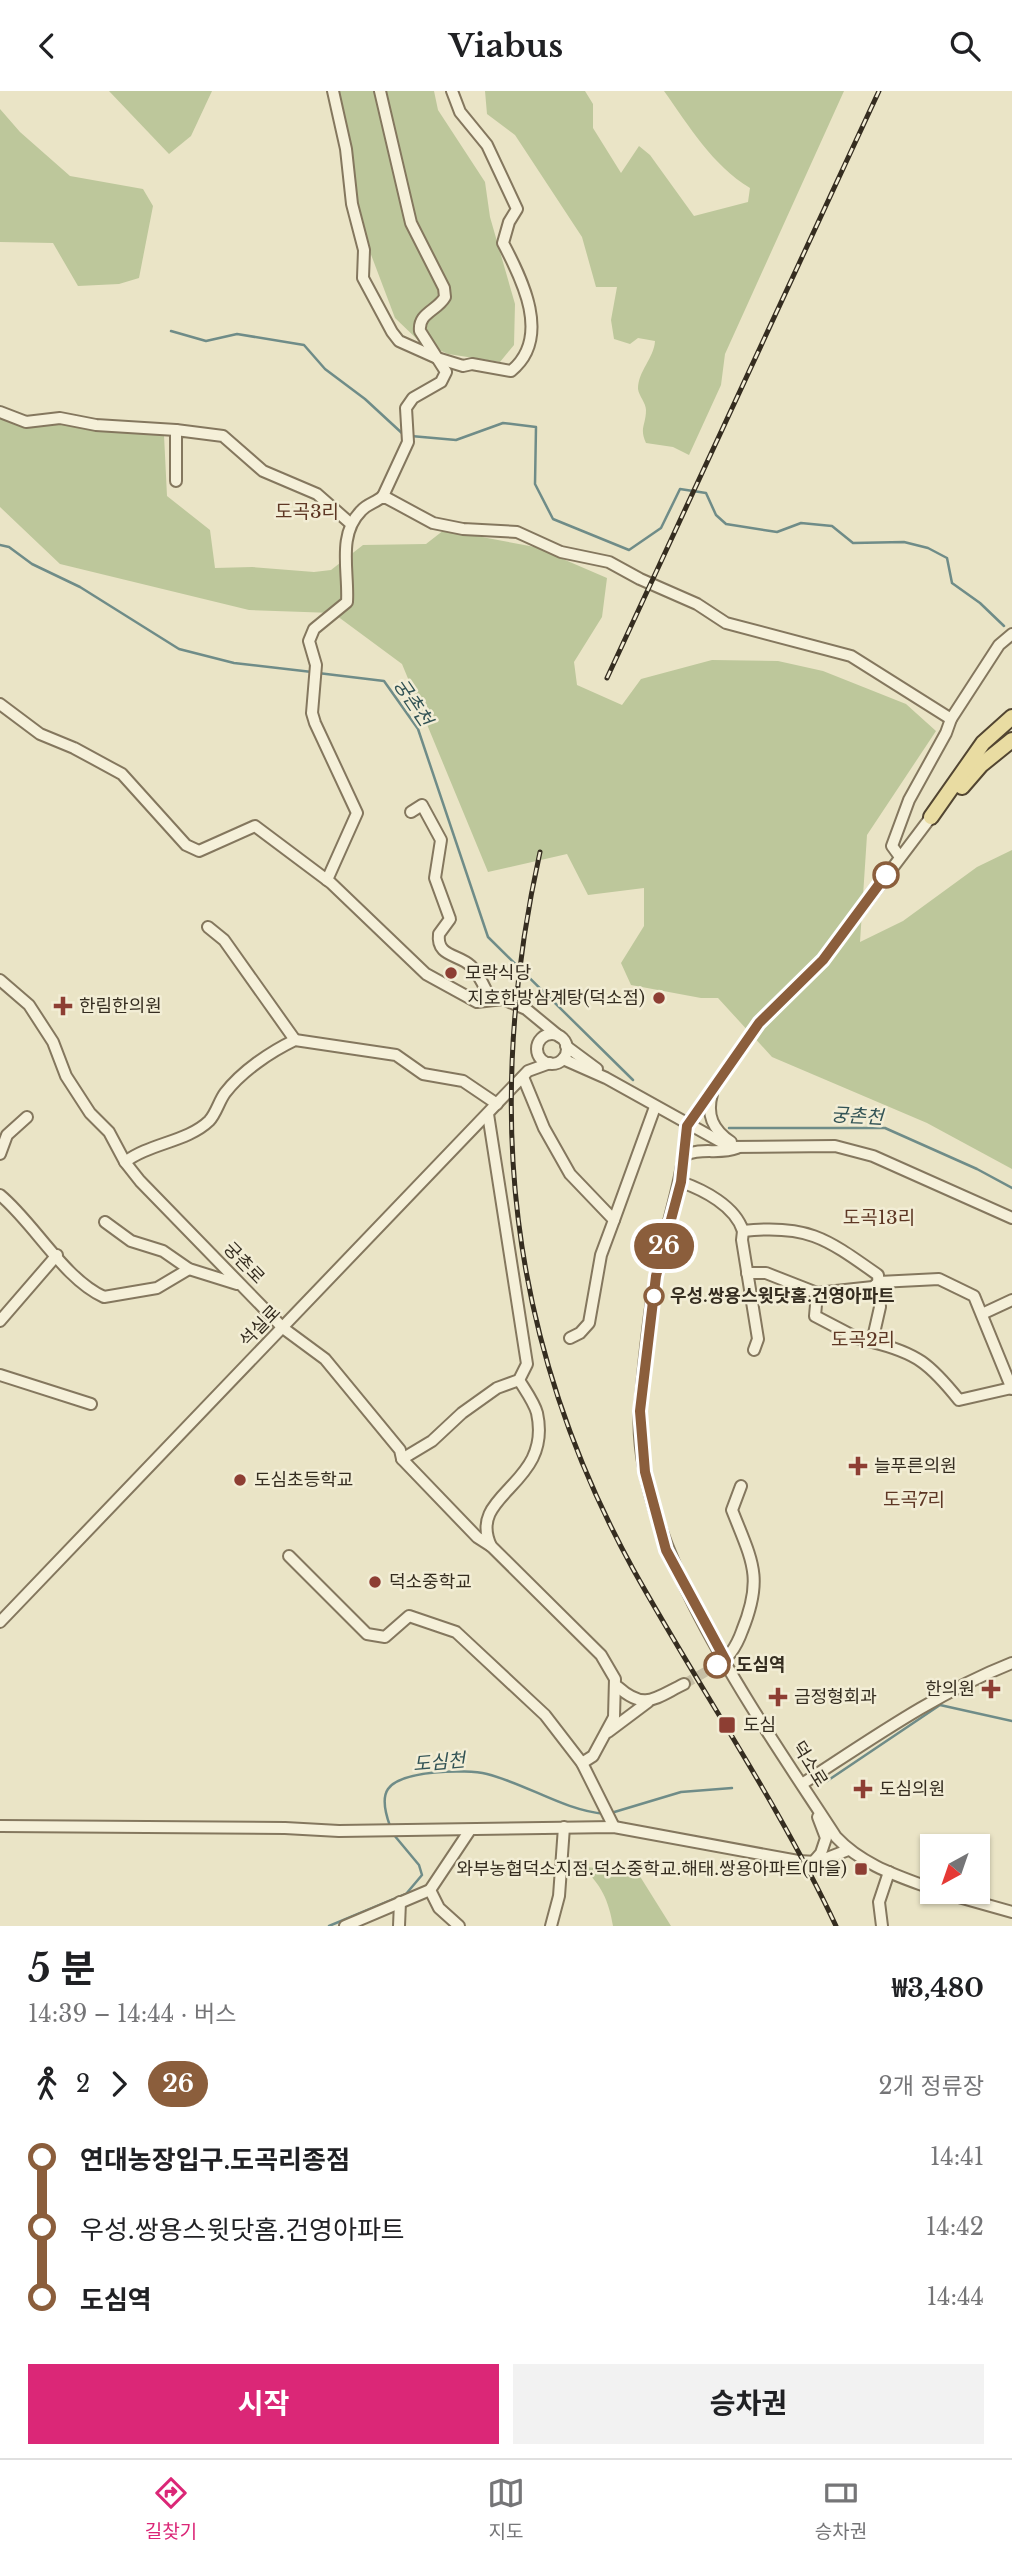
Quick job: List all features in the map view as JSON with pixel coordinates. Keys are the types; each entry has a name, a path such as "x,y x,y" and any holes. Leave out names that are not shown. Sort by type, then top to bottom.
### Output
{"main road":[{"path":"931,817 1012,704"},
{"path":"983,743 1012,717"},
{"path":"931,817 981,765 1012,740"}],"street":[{"path":"333,91 346,149 352,204 363,250 363,278 399,341 463,366 472,364 511,371 526,354 530,324 528,295 503,243 509,222 517,209 487,145 460,112 452,91"},
{"path":"327,880 357,813 312,713 315,673 310,634 346,602 345,552 350,523 370,503 383,496 407,436 406,408 413,398 441,382 446,372 420,331 419,323 424,315 441,305 445,297 444,288 411,223 380,91"},
{"path":"0,412 26,422 60,418 96,425 223,436 263,471 317,494 350,523"},
{"path":"176,430 176,481"},
{"path":"383,496 433,523 463,529 517,532 561,552 609,562 697,604 726,623 852,656 951,719"},
{"path":"900,857 892,846 909,800 951,719 999,645 1012,634"},
{"path":"0,704 40,734 74,748 121,774 186,845 198,851 255,826 327,880 426,974 477,1002 503,999 526,1009 606,1078"},
{"path":"411,813 422,805 437,828 441,840 435,878 450,919 439,934 440,947 471,966 491,1000"},
{"path":"687,1126 759,1023 823,960 931,817"},
{"path":"208,927 224,940 295,1039"},
{"name":"궁촌로","path":"0,980 29,1005 52,1042 66,1076 90,1113 110,1132 125,1161 283,1328 325,1359 400,1450 402,1459 477,1537 491,1546 601,1655 610,1666 618,1687"},
{"path":"526,1009 534,1018 541,1059 550,1063"},
{"path":"563,1041 547,1035 538,1045 525,1074 544,1128 569,1174 614,1220"},
{"path":"125,1161 136,1153 190,1133 210,1121 229,1088 255,1065 295,1039 396,1055 423,1074 463,1081 497,1104"},
{"path":"563,1041 563,1059 606,1078 687,1126 730,1147 835,1146 873,1156 1012,1218"},
{"name":"석실로","path":"0,1622 525,1074 563,1059"},
{"path":"714,1088 709,1114 712,1124 722,1136 739,1147"},
{"path":"570,1338 580,1333 589,1323 601,1255 655,1107"},
{"path":"402,1459 432,1441 462,1413 497,1388 519,1380 527,1364 525,1335 488,1114"},
{"path":"0,1154 7,1135 27,1118"},
{"name":"덕소로","path":"687,1126 681,1182 656,1276 640,1411 645,1472 666,1550 721,1663 848,1850 889,1873 920,1884"},
{"path":"686,1155 694,1151 725,1153 739,1147"},
{"path":"681,1182 728,1208 740,1221 758,1339 754,1350"},
{"path":"0,1195 96,1293 111,1298 156,1288 189,1269"},
{"path":"105,1222 131,1241 163,1251 189,1269 240,1284"},
{"path":"743,1231 764,1229 817,1235 877,1275 880,1307 872,1342"},
{"path":"0,1321 57,1255"},
{"path":"747,1273 766,1273 817,1293 873,1287 879,1282 939,1279 974,1296 1012,1389 959,1400 934,1370 918,1356 859,1339 815,1316 817,1293"},
{"path":"982,1314 1012,1300"},
{"path":"0,1375 91,1404"},
{"path":"491,1546 485,1532 487,1513 525,1472 535,1457 539,1440 537,1411 519,1380"},
{"path":"721,1663 739,1640 753,1605 756,1584 752,1559 733,1510 741,1486"},
{"path":"289,1556 367,1634 385,1637 409,1616 456,1632 545,1715 582,1763 614,1826"},
{"path":"802,1784 963,1683 1012,1663"},
{"path":"617,1705 632,1707 648,1702 684,1684"},
{"path":"618,1687 631,1699 648,1702"},
{"path":"582,1763 593,1756 606,1734 617,1705 618,1687"},
{"path":"606,1734 648,1702"},
{"path":"813,1862 821,1853 826,1838 817,1807"},
{"path":"0,1826 398,1831 614,1826 813,1862 848,1850"},
{"path":"551,1926 559,1896 565,1827"},
{"path":"345,1926 430,1890 470,1830"},
{"path":"882,1926 879,1902 889,1873"},
{"path":"430,1890 439,1908 459,1926"},
{"path":"399,1926 400,1902"},
{"path":"984,1904 1012,1912"}],"green space":[{"path":"109,91 212,91 191,136 169,154"},
{"path":"332,91 434,91 438,110 485,182 490,217 515,304 514,345 500,362 448,354 419,341 395,318 367,244"},
{"path":"485,91 585,91 593,104 593,128 621,173 639,146 650,155 694,216 748,202 750,188 736,179 713,156 664,91 844,91 725,354 721,385 689,455 673,447 646,443 643,430 646,407 638,389 655,341 638,338 630,344 614,339 611,320 617,287 596,287 582,237 515,135 487,114"},
{"path":"0,109 20,132 70,176 143,189 153,206 139,278 119,284 78,286 53,243 0,242"},
{"path":"0,417 32,427 113,420 164,435 167,496 210,530 215,568 252,567 314,572 331,570 363,545 426,544 444,530 535,547 607,578 602,617 574,662 577,685 622,705 641,679 712,660 778,661 823,671 906,704 936,731 867,835 860,942 903,921 977,867 1012,850 1012,1169 927,1123 772,1057 718,998 701,998 631,985 621,963 644,926 644,888 588,895 567,854 488,872 402,664 333,613 249,610 60,564 0,507"},
{"path":"582,1867 636,1870 671,1926 613,1926 603,1893"}],"waterway":[{"path":"171,331 206,341 237,334 304,345 325,369 365,399 404,435"},
{"path":"411,436 456,440 503,423 536,427 535,484 553,519 629,550 661,528 680,489 706,493 716,515 726,524 777,532 801,523 832,526 853,543 904,542 928,548 947,558 952,583 980,603 1004,626"},
{"name":"궁촌천","path":"0,545 9,547 32,564 80,587 179,649 234,663 312,672"},
{"name":"궁촌천","path":"318,673 384,681 418,729 488,937 633,1080"},
{"name":"궁촌천","path":"729,1128 885,1128 977,1169 1012,1188"},
{"name":"도심천","path":"827,1781 940,1705 1012,1721"},
{"name":"도심천","path":"390,1826 385,1802 388,1789 406,1778 434,1772 487,1774 574,1807 605,1814"},
{"name":"도심천","path":"611,1813 681,1792 732,1788"},
{"name":"도심천","path":"329,1926 406,1894 422,1875 419,1865 394,1835"}],"tunnel":[{"path":"684,1684 716,1666"}],"railway":[{"path":"607,678 879,91"},
{"path":"540,852 523,946 513,1039 512,1130 518,1219 533,1308 557,1396 591,1483 633,1569 764,1790 836,1926"}],"bus line":[{"name":"26","path":"717,1665 726,1661 666,1550 645,1472 640,1411 656,1276 681,1182 687,1126 759,1023 823,960 886,875"}],"place":[{"name":"모락식당","path":"451,973"},
{"name":"지호한방삼계탕(덕소점)","path":"659,998"},
{"name":"한림한의원","path":"63,1006"},
{"name":"우성.쌍용스윗닷홈.건영아파트","path":"654,1296"},
{"name":"늘푸른의원","path":"858,1466"},
{"name":"도심초등학교","path":"240,1480"},
{"name":"덕소중학교","path":"375,1582"},
{"name":"도심역","path":"717,1665"},
{"name":"한의원","path":"991,1689"},
{"name":"금정형회과","path":"778,1697"},
{"name":"도심","path":"727,1725"},
{"name":"도심의원","path":"863,1789"},
{"name":"와부농협덕소지점.덕소중학교.해태.쌍용아파트(마을)","path":"861,1869"}],"district":[{"name":"도곡3리","path":"307,511"},
{"name":"도곡13리","path":"879,1217"},
{"name":"도곡2리","path":"863,1339"},
{"name":"도곡7리","path":"914,1499"}]}
